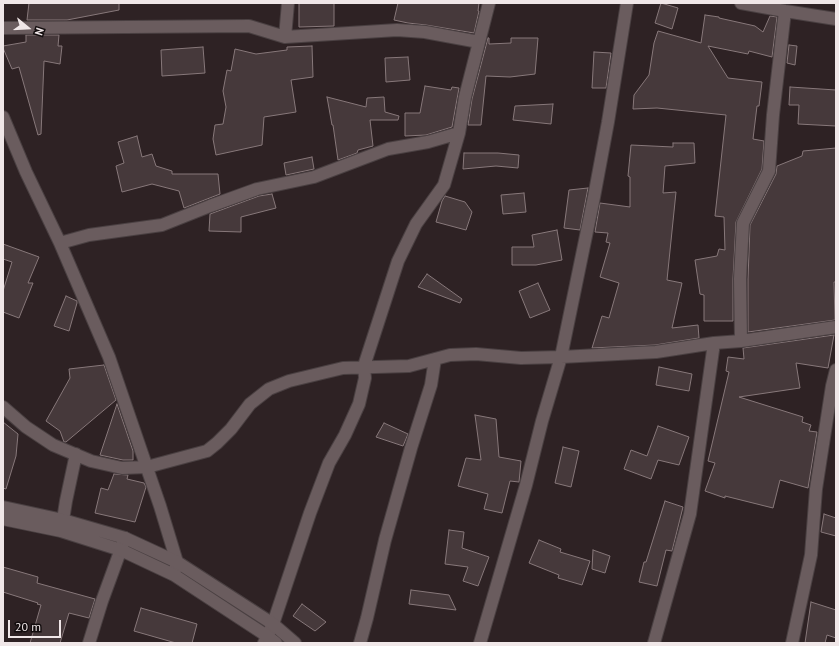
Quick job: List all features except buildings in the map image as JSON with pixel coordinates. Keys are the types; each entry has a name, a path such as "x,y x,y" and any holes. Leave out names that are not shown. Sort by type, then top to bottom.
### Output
{"street":[{"path":"285,37 288,3"},
{"path":"3,519 61,531 121,550 174,575 269,641 273,624 310,513 329,463 345,435 359,404 365,378 364,366 398,261 416,224 444,186 459,133 465,97 489,3"},
{"path":"480,643 526,485 542,421 561,357 609,117 627,3"},
{"path":"741,3 836,19"},
{"path":"741,341 743,222 769,171 773,115 785,11"},
{"path":"3,28 250,26 285,37 397,30 426,32 479,42"},
{"path":"3,117 26,172 60,243 109,357 147,467 177,562 174,575"},
{"path":"60,243 89,235 162,225 257,189 314,177 388,149 428,142 459,133"},
{"path":"3,407 26,427 53,445 91,461 122,468 147,467 206,451 217,443 231,429 250,404 269,389 289,381 343,368 364,366 409,366 450,355 476,354 521,358 656,352 836,328"},
{"path":"654,643 690,514 714,344"},
{"path":"360,643 385,540 411,448 431,385 435,359"},
{"path":"792,643 811,555 816,489 832,386 836,370"},
{"path":"63,520 76,454"},
{"path":"3,507 63,520 125,538 177,562 273,624 295,643"},
{"path":"89,643 102,600 125,538"}]}
